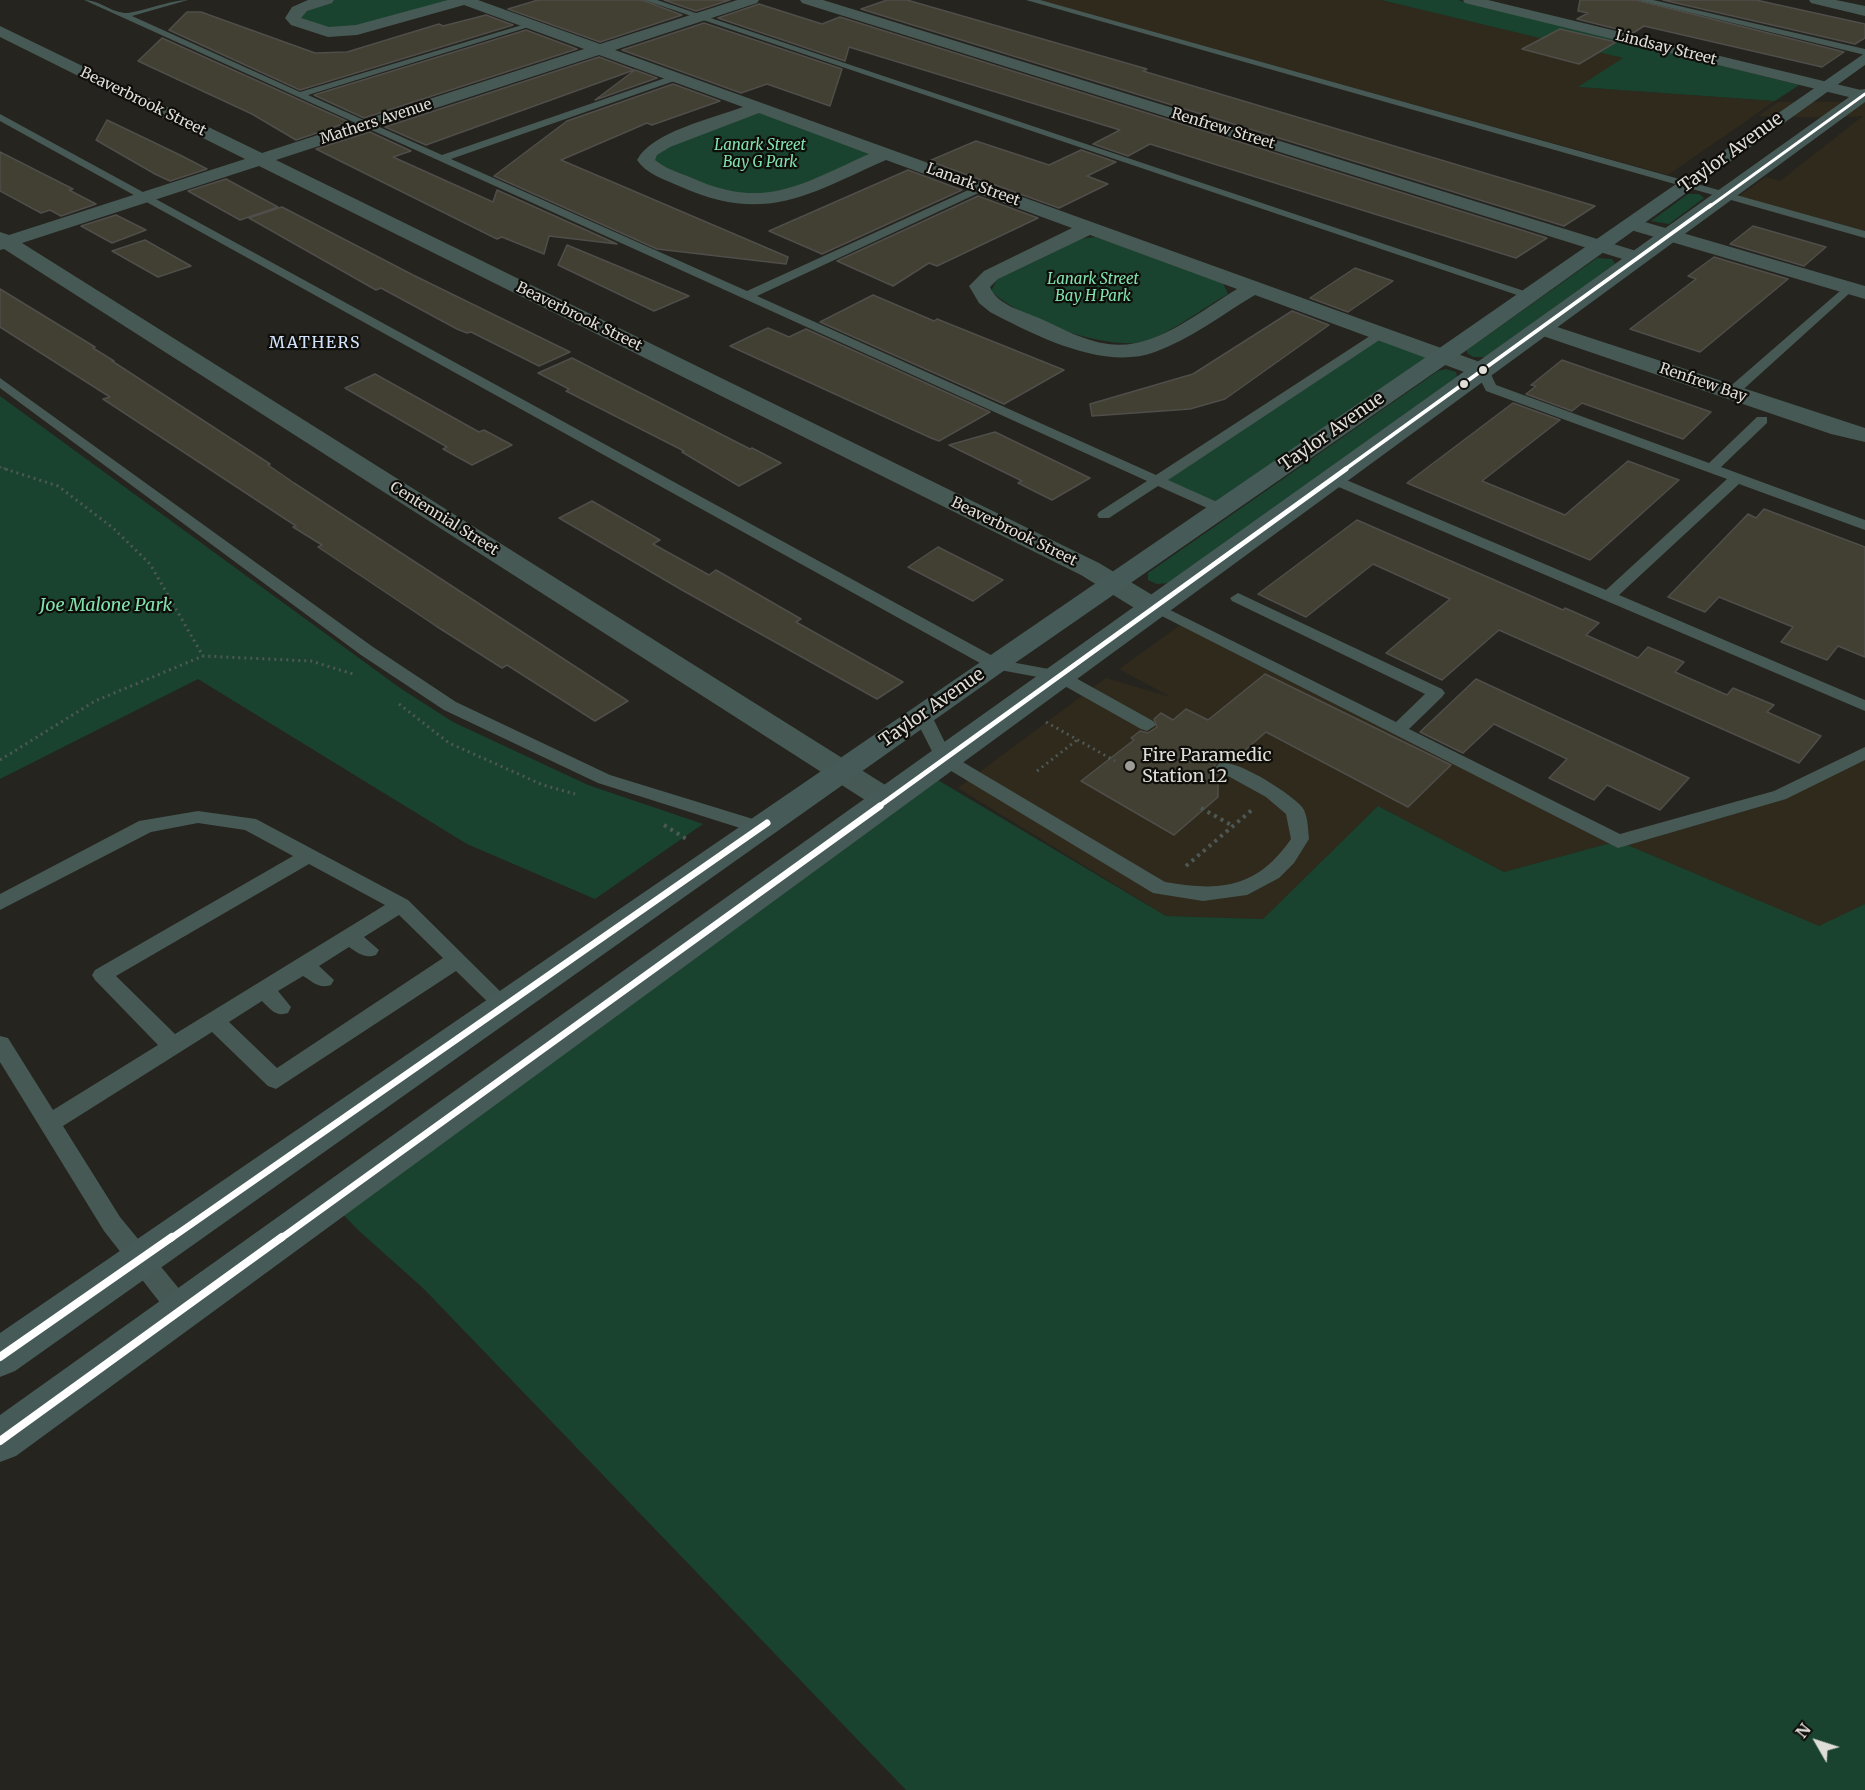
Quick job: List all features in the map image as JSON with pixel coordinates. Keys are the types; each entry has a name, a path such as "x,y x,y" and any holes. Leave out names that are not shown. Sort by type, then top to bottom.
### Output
{"main road":[{"name":"Taylor Avenue","path":"0,1358 922,714 1530,295 1865,58"},
{"name":"Taylor Avenue","path":"0,1441 1864,95"}],"street":[{"path":"327,0 302,7 295,11 293,18 296,22 328,32 357,30 464,0"},
{"name":"Lanark Street","path":"464,0 1483,371"},
{"name":"Mathers Avenue","path":"2,241 146,197 752,0"},
{"name":"Renfrew Street","path":"807,0 1639,258"},
{"name":"Lindsay Street","path":"1470,0 1864,95"},
{"path":"1816,0 1865,11"},
{"name":"Beaverbrook Street","path":"0,31 1114,583 1154,608"},
{"path":"760,107 664,143 650,152 646,160 650,166 723,197 753,200 772,199 791,193 886,153"},
{"path":"1631,224 1856,290"},
{"path":"1088,228 991,274 979,286 981,296 998,308 1078,342 1106,349 1135,351 1154,344 1253,288"},
{"name":"Centennial Street","path":"2,241 887,800"},
{"name":"Renfrew Bay","path":"1542,328 1731,393 1865,435"}],"lane":[{"path":"88,0 1221,509"},
{"path":"123,16 184,0"},
{"path":"648,0 1530,295"},
{"path":"1030,0 1865,235"},
{"path":"1642,0 1865,52"},
{"path":"299,94 529,24"},
{"path":"442,159 677,78"},
{"path":"0,117 995,664 1059,676 1147,725"},
{"path":"747,296 981,188"},
{"path":"1731,393 1856,290"},
{"path":"1104,515 1381,335"},
{"path":"1483,371 1491,388 1865,525"},
{"path":"0,382 367,651 450,706 604,779 759,828"},
{"path":"1711,469 1762,420"},
{"path":"1608,597 1737,478"},
{"path":"1332,479 1865,706"},
{"path":"1238,598 1436,693 1398,730"},
{"path":"1154,608 1618,841 1780,795 1865,753"},
{"path":"922,714 944,759 1160,888 1194,895 1236,893 1268,879 1289,859 1300,839 1294,811 1272,792 1225,767"},
{"path":"0,903 146,826 198,817 249,824 401,905 504,1006"},
{"path":"173,1046 102,975 308,856"},
{"path":"49,1123 401,905"},
{"path":"349,937 369,950"},
{"path":"214,1021 276,1080 323,1041 367,1011 412,982 458,959"},
{"path":"303,965 324,980"},
{"path":"263,990 281,1007"},
{"path":"0,1044 112,1224 181,1310"}],"path":[{"path":"0,467 58,486 113,528 150,564 203,656"},
{"path":"0,760 95,701 203,656 311,661 362,676"},
{"path":"397,703 449,743 543,785 577,795"},
{"path":"1043,721 1115,761"},
{"path":"1037,771 1077,740"},
{"path":"1160,888 1272,792"},
{"path":"1201,808 1233,826"},
{"path":"663,824 689,840"}],"shaded area":[{"path":"1037,0 1381,0 1624,58 1579,87 1775,101 1668,175"},
{"path":"1778,102 1865,102 1865,231 1739,196 1766,177 1780,181 1863,116 1832,118 1758,116"},
{"path":"1183,623 1618,841 1504,872 1378,806 1263,919 1166,916 958,788 1106,678 1171,697 1119,669"},
{"path":"1865,753 1865,904 1819,927 1618,841 1780,795"}],"green space":[{"path":"327,0 464,0 328,32 296,22 295,11"},
{"path":"1381,0 1458,0 1799,85 1775,101 1578,87 1623,58"},
{"name":"Lanark Street Bay G Park","path":"760,107 886,153 791,193 753,200 650,166 650,152"},
{"path":"1688,194 1699,194 1704,198 1669,224 1651,221"},
{"name":"Lanark Street Bay H Park","path":"1096,237 1223,283 1228,294 1158,336 1132,343 1089,338 1066,331 1022,312 991,291 998,278 1078,239"},
{"path":"1597,258 1612,259 1615,264 1485,357 1473,357 1467,353 1467,350"},
{"path":"1381,335 1441,357 1221,509 1157,480"},
{"path":"1446,369 1456,372 1457,377 1169,583 1157,584 1148,580 1148,573 1438,371"},
{"name":"Joe Malone Park","path":"0,396 400,688 453,722 588,785 703,824 595,899 467,844 198,679 0,779"},
{"path":"926,773 1166,916 1263,919 1378,806 1504,872 1618,841 1819,926 1865,904 1865,1790 906,1790 424,1289 358,1230 331,1202"}],"building":[{"path":"538,0 642,0 682,15 600,42 508,9"},
{"path":"664,0 730,0 696,11"},
{"path":"887,0 907,0 1147,69 1143,71 1595,206 1564,226 861,9"},
{"path":"1580,0 1636,0 1844,52 1822,67 1644,26 1633,33 1577,19 1588,13 1578,11"},
{"path":"1663,0 1756,0 1865,24 1865,38 1855,44"},
{"path":"759,4 822,24 840,17 1547,238 1516,258 1150,144 1128,156 1093,144 1120,130 849,47 845,61 718,18"},
{"path":"187,12 201,12 315,53 347,52 439,24 443,26 486,15 513,25 300,90 169,30"},
{"path":"704,23 842,69 830,106 767,84 741,93 622,50"},
{"path":"1560,29 1616,42 1579,64 1522,49"},
{"path":"526,30 577,49 364,118 314,95"},
{"path":"162,38 349,122 296,140 252,114 138,61"},
{"path":"599,57 634,70 426,145 385,127"},
{"path":"635,70 657,78 595,100"},
{"path":"673,84 720,101 652,125 647,123 561,160 788,257 786,264 657,249 494,176 567,121"},
{"path":"107,120 207,169 170,181 155,174 96,140"},
{"path":"370,132 411,151 393,157 493,202 497,190 617,244 549,236 544,254 502,237 497,239 316,149"},
{"path":"976,141 1049,165 1081,150 1116,162 1087,176 1108,184 1059,208 929,161"},
{"path":"0,152 73,189 69,190 96,204 61,216 50,210 41,213 0,191"},
{"path":"908,170 962,190 822,254 769,231"},
{"path":"226,179 278,207 240,220 188,191"},
{"path":"978,196 1038,218 937,266 929,263 893,286 837,261"},
{"path":"282,207 413,275 570,352 539,366 471,332 467,333 457,329 381,288 376,290 249,218"},
{"path":"116,215 146,230 112,243 81,226"},
{"path":"1753,226 1826,247 1804,266 1730,244"},
{"path":"145,240 191,266 158,277 112,251"},
{"path":"567,245 689,296 654,311 558,265"},
{"path":"1714,257 1788,279 1700,352 1630,329 1696,279 1688,276"},
{"path":"1355,268 1393,281 1348,312 1310,298"},
{"path":"0,289 95,347 93,348 270,464 268,465 294,483 628,701 595,721 507,665 502,668 436,626 318,547 322,545 293,527 296,526 103,399 110,397 0,327"},
{"path":"873,295 934,321 937,319 1064,370 1004,404 820,322"},
{"path":"1292,311 1329,325 1225,399 1190,409 1092,416 1090,404 1193,374"},
{"path":"768,328 789,337 806,329 990,412 939,441 931,438 730,346"},
{"path":"572,358 781,463 739,486 682,452 684,451 566,391 569,389 538,373"},
{"path":"1562,360 1711,412 1683,439 1582,403 1572,411 1526,394 1536,386 1531,385"},
{"path":"375,374 479,432 484,430 512,445 472,465 443,449 447,447 345,388"},
{"path":"1513,403 1560,420 1482,481 1565,515 1628,461 1679,480 1590,560 1407,483"},
{"path":"995,432 1090,478 1052,500 1018,483 1022,481 949,445"},
{"path":"592,501 660,540 653,544 709,575 716,570 801,619 796,622 903,682 877,699 559,518"},
{"path":"1764,509 1865,547 1865,657 1838,646 1827,660 1781,642 1793,627 1719,597 1705,612 1668,597 1748,514 1756,518"},
{"path":"1357,520 1563,610 1565,608 1599,623 1586,635 1638,658 1648,647 1684,662 1675,672 1727,695 1733,688 1774,705 1767,712 1821,736 1799,763 1499,630 1442,680 1386,653 1450,599 1373,564 1306,617 1258,594"},
{"path":"938,547 1003,580 973,601 908,567"},
{"path":"1265,674 1451,765 1408,807 1266,732 1231,762 1217,762 1214,767 1219,773 1211,780 1218,784 1218,797 1174,835 1081,781 1134,740 1131,738 1140,731 1148,733 1157,727 1154,719 1161,713 1173,720 1186,709 1208,720"},
{"path":"1476,679 1689,778 1660,810 1607,785 1594,800 1549,778 1567,759 1494,724 1463,753 1420,732"}],"transit line":[{"path":"0,1441 1865,94"},
{"path":"0,1357 767,823"}],"place":[{"name":"Fire Paramedic Station 12","path":"1130,766"}],"district":[{"name":"MATHERS","path":"315,343"}]}
